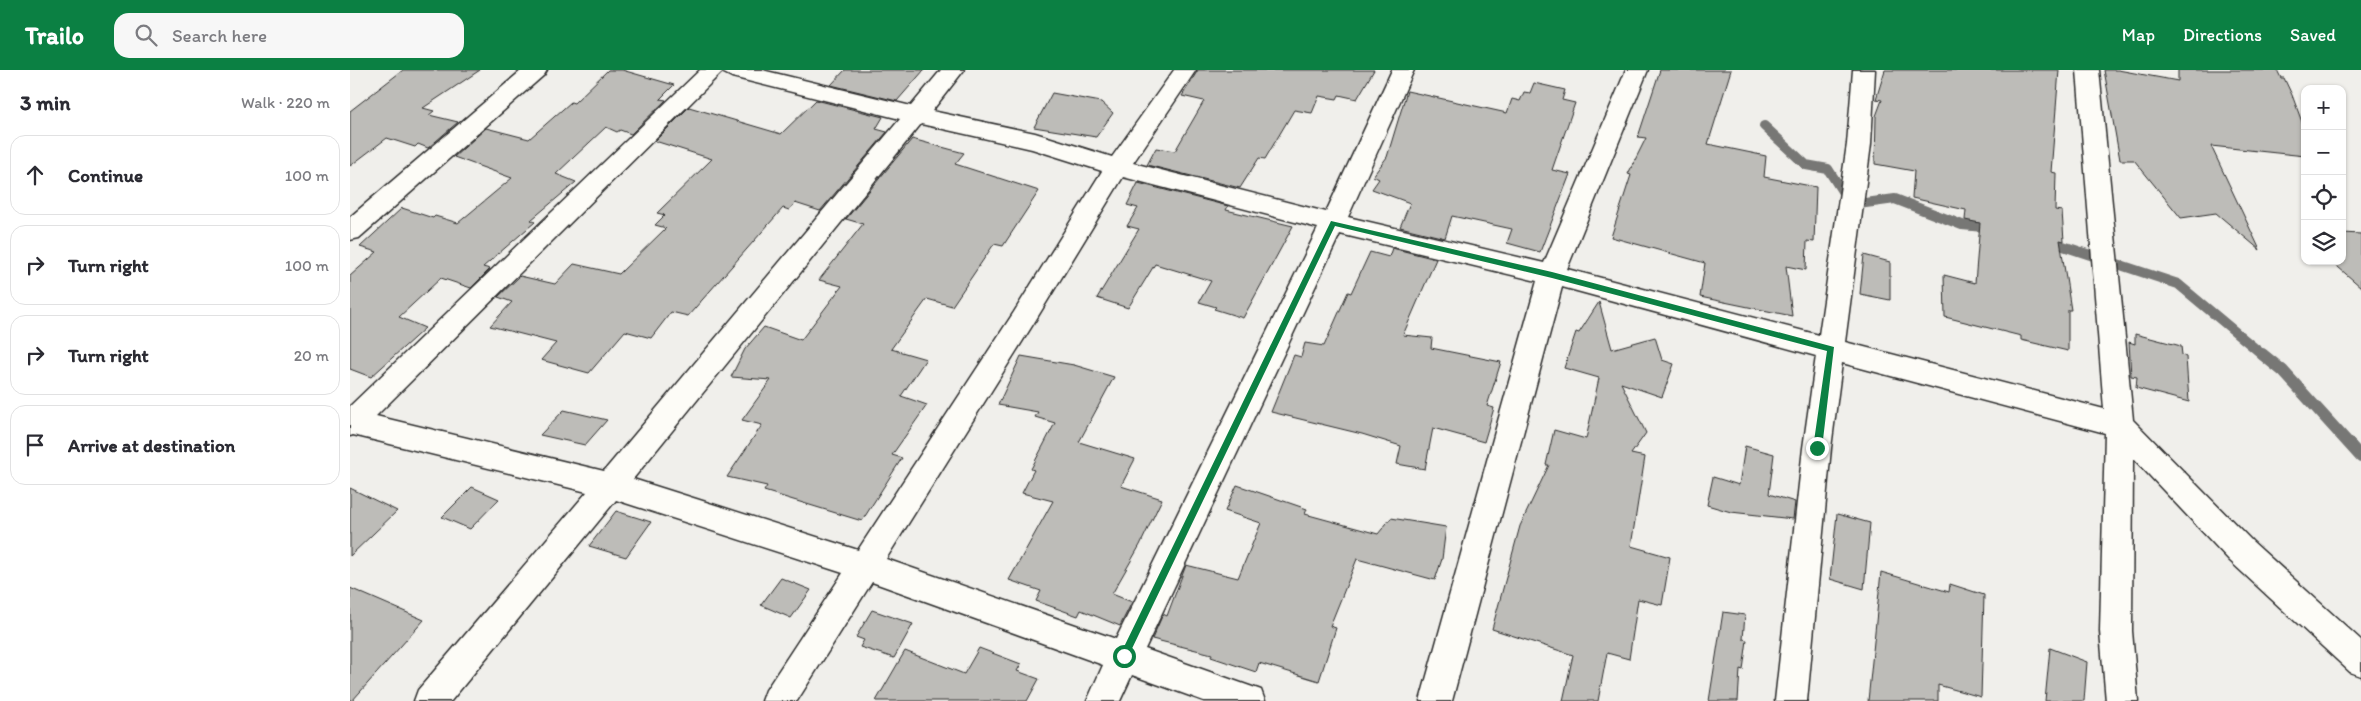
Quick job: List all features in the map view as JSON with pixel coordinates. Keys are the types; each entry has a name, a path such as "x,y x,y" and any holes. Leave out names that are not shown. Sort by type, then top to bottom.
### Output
{"street":[{"path":"350,231 536,70"},
{"path":"351,423 713,70"},
{"path":"732,70 916,115 1035,141 1117,167 1333,223 1552,275 2119,425 2241,551 2361,661"},
{"path":"430,701 740,330 952,70"},
{"path":"778,701 1023,319 1117,167 1185,70"},
{"path":"1103,701 1333,223 1404,70"},
{"path":"1436,701 1552,275 1637,70"},
{"path":"1791,701 1817,448 1859,144 1864,70"},
{"path":"2088,70 2119,425 2116,631 2122,701"},
{"path":"351,423 610,485 866,566 1249,701"}],"building":[{"path":"403,70 480,70 423,108 434,111 429,115 458,122 428,148 418,144 415,147 387,138 350,166 350,111"},
{"path":"608,70 622,70 674,85 660,99 666,100 631,134 620,130 617,132 606,127 556,174 576,182 531,220 535,222 483,267 490,269 471,288 441,278 399,317 425,328 371,377 350,369 350,276 377,252 360,247 402,208 433,218 435,216 458,223 512,178 454,157 486,128 529,139 571,102 574,103"},
{"path":"845,70 924,70 897,101 831,85"},
{"path":"1198,70 1374,70 1357,99 1339,95 1337,99 1319,96 1312,113 1294,110 1265,159 1259,158 1240,188 1147,165 1156,148 1175,151 1204,101 1182,96"},
{"path":"1660,70 1731,70 1708,144 1766,156 1764,177 1816,187 1814,242 1807,241 1806,270 1786,266 1792,316 1700,297 1705,263 1611,237 1631,175 1628,174 1646,138 1638,137"},
{"path":"1885,70 2059,70 2051,172 2056,173 2055,210 2062,211 2064,241 2060,240 2071,310 2068,310 2068,351 2021,340 2021,336 1945,317 1944,275 1975,283 1980,223 1965,220 1966,210 1912,198 1914,171 1875,164 1876,116 1882,100 1876,99"},
{"path":"2104,70 2118,70 2178,81 2178,70 2277,70 2281,78 2284,78 2301,119 2301,156 2211,146 2260,250 2216,213 2181,218 2134,160 2120,160"},
{"path":"1534,83 1565,90 1562,100 1575,103 1552,170 1570,174 1540,252 1507,243 1512,229 1452,216 1445,238 1400,227 1410,203 1372,189 1379,179 1373,176 1387,157 1407,91 1507,113 1512,99 1520,101 1524,92 1530,93"},
{"path":"1052,93 1101,102 1113,113 1096,137 1034,127"},
{"path":"816,100 883,117 876,129 887,132 820,211 795,203 789,210 783,208 688,316 671,312 651,338 625,331 589,373 541,360 556,343 490,326 512,302 498,297 520,276 555,284 574,264 619,274 666,228 655,225 665,215 657,213 712,159 655,141 689,107 781,134"},
{"path":"912,139 964,153 955,164 1039,191 1003,246 994,244 952,306 927,299 891,349 926,359 901,396 927,405 892,455 902,458 862,521 764,491 767,486 727,477 762,425 742,420 771,380 731,377 745,349 764,327 801,340 842,286 819,280 863,224 846,219"},
{"path":"1138,183 1228,206 1226,210 1293,226 1243,318 1199,302 1211,281 1155,264 1128,308 1097,298 1139,229 1127,226 1138,208 1127,205"},
{"path":"2346,233 2361,234 2361,287 2336,265 2346,265"},
{"path":"1392,248 1436,259 1403,335 1432,338 1431,348 1501,362 1487,406 1494,408 1484,442 1433,428 1425,469 1397,464 1401,446 1362,434 1271,412 1294,355 1301,357 1305,343 1324,346 1348,292 1351,293 1370,252 1389,257"},
{"path":"1864,255 1890,262 1890,300 1860,294"},
{"path":"1599,302 1612,349 1655,337 1662,360 1674,364 1662,397 1621,383 1646,433 1631,454 1645,457 1631,546 1670,557 1662,605 1638,599 1629,659 1607,653 1598,701 1563,701 1573,655 1492,629 1520,526 1549,465 1546,465 1554,430 1586,439 1599,378 1564,368 1576,332 1579,333"},
{"path":"2135,334 2181,346 2182,355 2186,357 2189,402 2136,388 2137,377 2131,376 2129,342 2135,344"},
{"path":"1021,356 1074,365 1114,377 1079,442 1135,459 1121,486 1162,499 1140,545 1112,594 1132,602 1120,626 1081,610 1078,616 1036,601 1041,591 1009,580 1053,501 1022,493 1034,470 1031,469 1055,423 1035,417 1038,412 998,405"},
{"path":"564,410 607,420 585,445 540,435"},
{"path":"1745,446 1774,454 1769,494 1795,502 1793,519 1731,512 1707,505 1713,477 1739,485"},
{"path":"1237,485 1307,509 1305,514 1378,534 1391,518 1446,527 1442,559 1435,580 1357,559 1330,626 1336,628 1319,681 1259,663 1256,672 1211,657 1212,654 1152,639 1163,614 1167,616 1186,565 1238,578 1261,523 1225,511"},
{"path":"472,487 499,499 470,529 442,517"},
{"path":"350,488 397,511 350,556"},
{"path":"616,511 651,522 626,557 589,546"},
{"path":"1837,514 1870,523 1864,589 1830,579"},
{"path":"1881,572 1949,592 1950,584 1984,595 1981,697 1938,685 1938,701 1868,701"},
{"path":"781,578 811,590 791,618 761,605"},
{"path":"350,588 424,620 352,701 350,701"},
{"path":"872,610 913,624 894,658 860,647 864,640 856,637"},
{"path":"1723,612 1745,615 1743,639 1747,640 1743,670 1740,669 1738,701 1709,701"},
{"path":"979,648 1021,664 1017,671 1039,679 1027,701 876,701 905,651 964,674"},
{"path":"2050,648 2087,662 2084,701 2045,701"}],"waterway":[{"path":"1764,126 1806,165 1828,169 1851,205 1895,199 1962,225 1994,228"},
{"path":"2048,241 2178,284 2263,355"},
{"path":"2262,354 2283,371 2361,457"}],"route":[{"path":"1124,656 1333,223 1552,275 1832,349 1817,448"}]}
